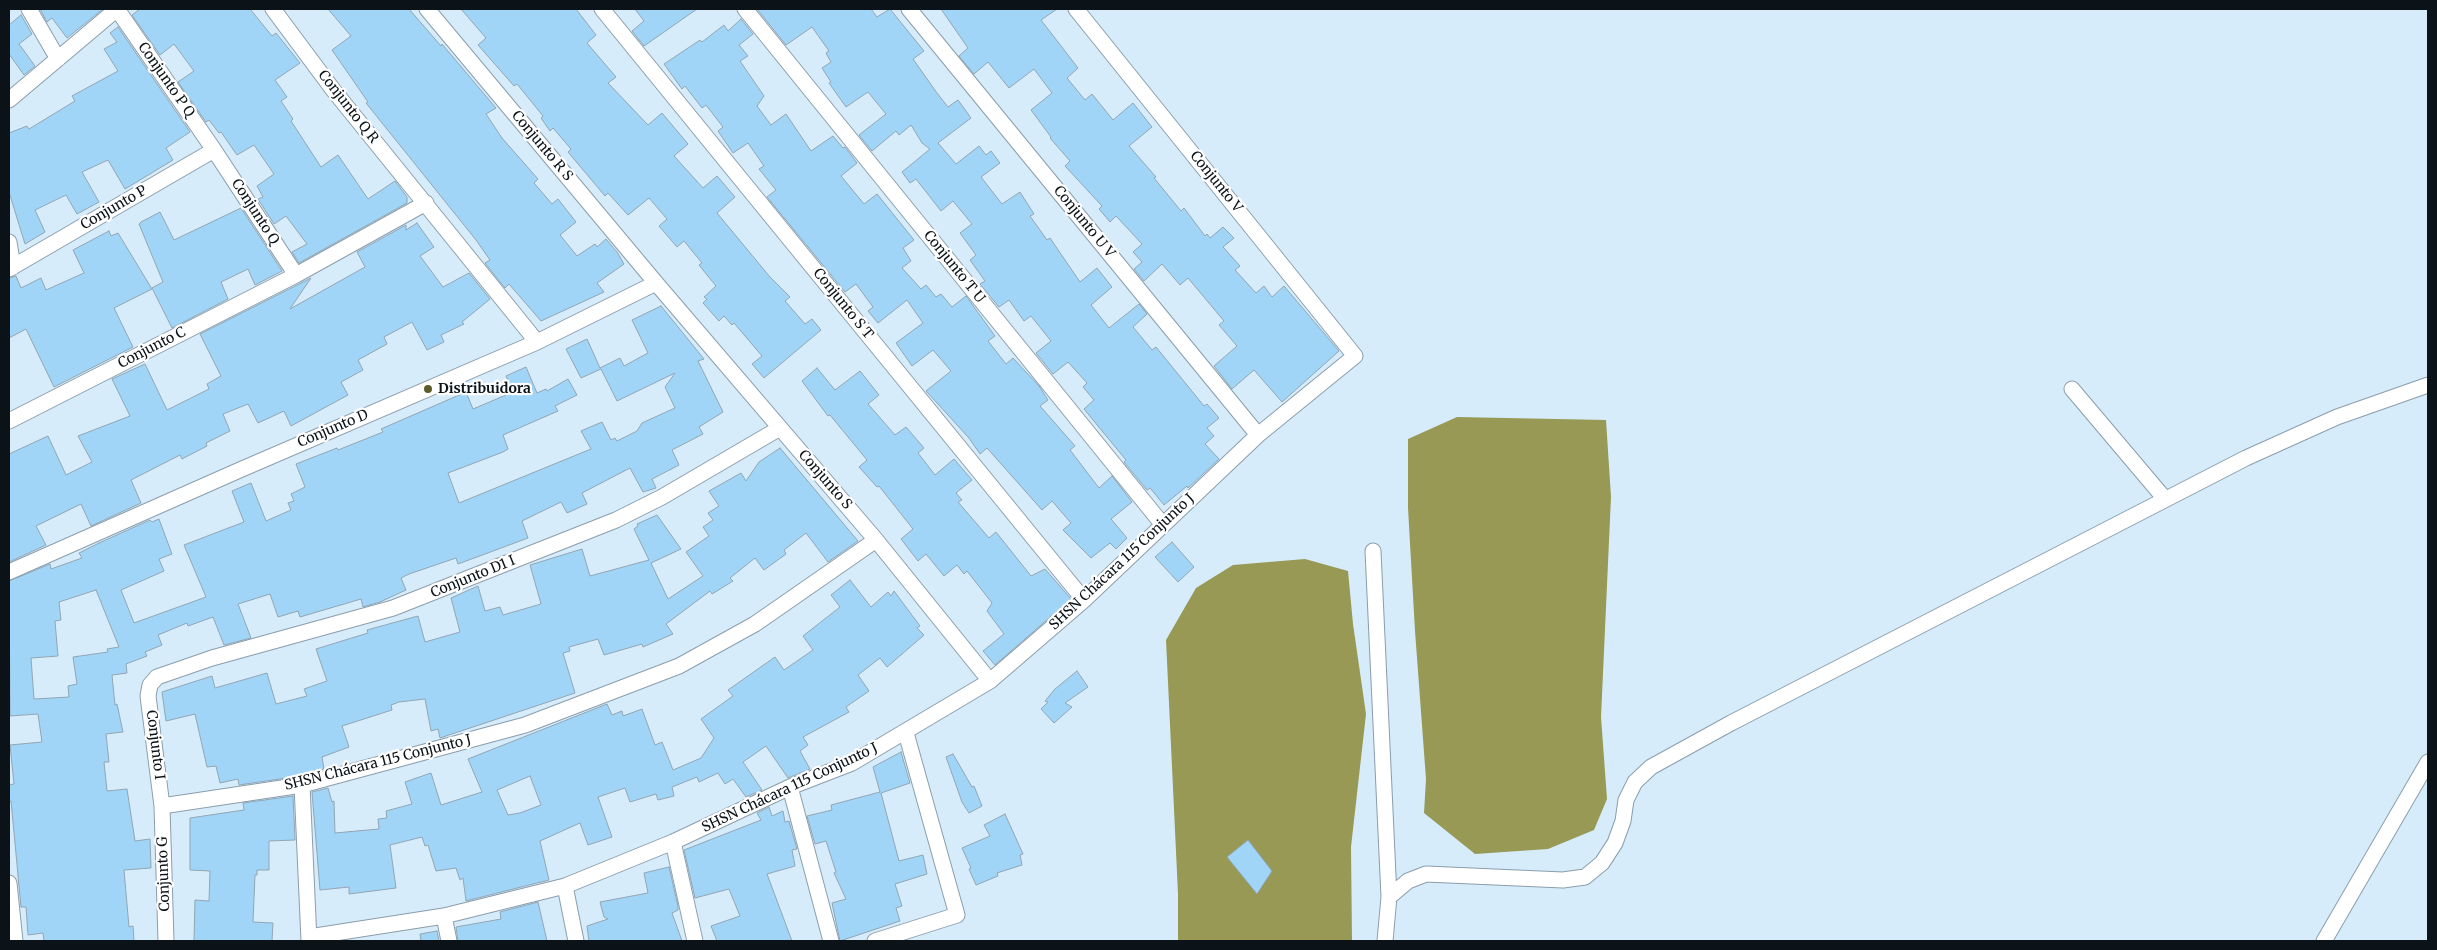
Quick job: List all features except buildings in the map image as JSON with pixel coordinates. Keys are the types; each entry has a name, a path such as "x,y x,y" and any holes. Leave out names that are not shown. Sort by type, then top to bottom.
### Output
{"street":[{"path":"29,9 58,59"},
{"path":"9,100 117,9"},
{"name":"Conjunto P Q","path":"117,9 214,150"},
{"name":"Conjunto Q R","path":"273,9 334,90 537,342"},
{"name":"Conjunto R S","path":"427,9 656,283"},
{"name":"Conjunto S T","path":"602,9 1084,600"},
{"name":"Conjunto T U","path":"745,9 1163,525"},
{"name":"Conjunto U V","path":"909,9 1258,435"},
{"name":"Conjunto V","path":"1076,9 1355,356"},
{"name":"Conjunto P","path":"11,268 214,150"},
{"name":"Conjunto Q","path":"214,150 296,274"},
{"name":"Conjunto C","path":"9,422 296,274 426,203"},
{"path":"9,242 11,268"},
{"name":"Conjunto D","path":"9,572 250,465 537,342 656,283"},
{"name":"Conjunto S","path":"656,283 876,540 990,681"},
{"name":"SHSN Chácara 115 Conjunto J","path":"309,939 444,916 565,886 672,842 790,787 852,763 906,733 990,681 1084,600 1258,435 1355,356"},
{"path":"1389,897 1408,881 1426,874 1554,880 1585,877 1602,863 1615,843 1623,821 1626,800 1635,782 1651,767 1731,723 2246,458 2337,417 2428,385"},
{"path":"2072,389 2166,499"},
{"name":"Conjunto D1 I","path":"150,685 156,677 212,658 393,608 616,520 662,497 780,428"},
{"name":"SHSN Chácara 115 Conjunto J","path":"162,806 302,785 525,725 680,666 755,624 876,540"},
{"path":"1373,551 1389,897 1385,941"},
{"name":"Conjunto I","path":"150,685 148,696 162,806"},
{"path":"875,941 957,915 906,733"},
{"path":"2324,941 2428,762"},
{"path":"302,785 309,939"},
{"path":"790,787 832,941"},
{"name":"Conjunto G","path":"162,806 166,941"},
{"path":"672,842 695,941"},
{"path":"9,884 15,941"},
{"path":"565,886 576,941"},
{"path":"444,916 449,941"}],"shaded area":[{"path":"1457,417 1606,420 1611,497 1601,717 1607,799 1594,830 1548,849 1475,854 1424,813 1426,779 1408,508 1408,439"},
{"path":"1305,559 1348,571 1353,624 1366,714 1351,847 1352,941 1178,941 1178,894 1166,640 1196,588 1233,565"}],"place":[{"name":"Distribuidora","path":"428,389"}]}
